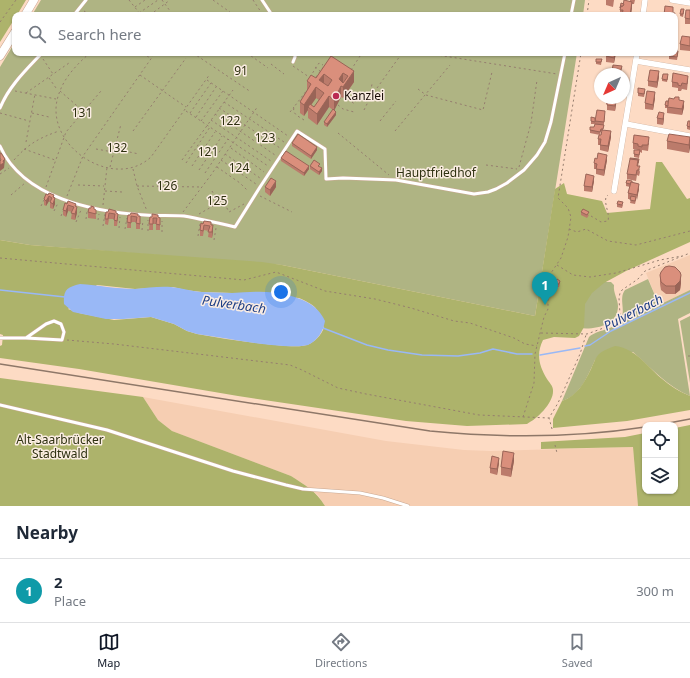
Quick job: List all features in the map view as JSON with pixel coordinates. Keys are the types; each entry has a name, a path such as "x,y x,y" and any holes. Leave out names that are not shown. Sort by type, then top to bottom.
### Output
{"main road":[{"path":"27,12 34,0"},
{"path":"0,56 12,37"}],"street":[{"path":"643,12 645,0"},
{"path":"672,0 690,3"},
{"path":"614,191 637,56"},
{"path":"636,61 690,70"},
{"path":"626,124 690,136"}],"lane":[{"path":"77,12 86,0"},
{"path":"262,0 270,12"},
{"path":"572,12 574,0"},
{"path":"0,108 22,73 39,56"},
{"path":"292,63 295,56"},
{"path":"0,146 12,164 28,180 46,192 66,201 88,207 149,216 180,216 235,227 297,131 325,149 326,179 343,178 396,180 474,194 488,192 507,183 524,170 537,155 545,142 549,131 564,56"},
{"path":"0,338 62,340 64,332 63,327 61,324 54,321 46,324 26,338"},
{"path":"0,405 107,430 232,471 286,485 303,489 360,493 408,506"}],"path":[{"path":"0,22 16,0"},
{"path":"129,0 138,12"},
{"path":"135,7 146,0"},
{"path":"140,12 158,0"},
{"path":"162,0 171,12"},
{"path":"154,12 170,0"},
{"path":"213,0 230,12"},
{"path":"253,0 261,12"},
{"path":"587,12 589,0"},
{"path":"80,8 86,12"},
{"path":"42,56 53,74"},
{"path":"87,56 71,74 60,90 57,99 57,121 60,131 69,145 83,156 110,168 133,168 143,164 155,153 210,74"},
{"path":"147,56 151,59"},
{"path":"61,216 83,156 153,56"},
{"path":"197,56 251,92"},
{"path":"251,56 268,68"},
{"path":"349,74 360,56"},
{"path":"377,88 400,56"},
{"path":"444,56 561,74"},
{"path":"523,417 534,383 537,346 544,317 548,309 548,288 550,276 561,258 568,237 571,217 568,208 558,198 581,56"},
{"path":"133,131 186,58"},
{"path":"26,93 69,63"},
{"path":"292,63 314,80 325,65"},
{"path":"310,77 315,67 319,63 328,66"},
{"path":"271,64 284,74"},
{"path":"395,131 450,65"},
{"path":"315,67 324,73"},
{"path":"418,89 426,95 483,110 492,72"},
{"path":"140,75 187,107"},
{"path":"48,77 56,88"},
{"path":"316,77 320,80"},
{"path":"206,80 292,139"},
{"path":"486,165 518,170 531,123 537,80"},
{"path":"190,114 211,83"},
{"path":"364,110 369,100 372,84"},
{"path":"195,117 216,87"},
{"path":"10,90 57,99"},
{"path":"60,90 83,111"},
{"path":"182,160 232,90"},
{"path":"290,112 307,90"},
{"path":"41,206 63,137 101,91"},
{"path":"201,121 223,91"},
{"path":"26,142 35,94"},
{"path":"344,96 356,104"},
{"path":"380,121 396,101"},
{"path":"224,102 288,144"},
{"path":"338,105 343,109 354,112"},
{"path":"180,216 258,106"},
{"path":"294,107 295,114 304,120"},
{"path":"220,108 283,151"},
{"path":"185,110 272,168"},
{"path":"32,112 49,117"},
{"path":"0,113 30,121"},
{"path":"215,114 279,158"},
{"path":"211,120 275,164"},
{"path":"110,168 121,124"},
{"path":"186,163 210,128"},
{"path":"0,174 12,164 24,149 43,137 60,131"},
{"path":"192,166 216,131"},
{"path":"338,133 396,180"},
{"path":"199,170 222,135"},
{"path":"205,173 228,139"},
{"path":"230,147 268,174"},
{"path":"24,149 55,160"},
{"path":"96,149 114,153"},
{"path":"115,149 139,154"},
{"path":"225,154 264,180"},
{"path":"221,160 260,187"},
{"path":"103,226 104,191 107,167"},
{"path":"216,167 240,183 246,190"},
{"path":"133,168 137,186 149,216 148,231"},
{"path":"11,195 28,180"},
{"path":"78,185 105,186"},
{"path":"137,186 202,187"},
{"path":"104,191 122,192"},
{"path":"212,191 219,203"},
{"path":"591,216 601,222 608,221 609,216 605,198 614,191"},
{"path":"255,194 292,212"},
{"path":"54,212 60,198"},
{"path":"192,218 222,200 228,212 242,205 249,204"},
{"path":"76,222 82,206"},
{"path":"86,219 88,207"},
{"path":"98,220 103,209"},
{"path":"119,228 121,212"},
{"path":"125,229 128,213"},
{"path":"142,230 143,215"},
{"path":"162,232 163,216"},
{"path":"198,236 201,222"},
{"path":"214,240 217,223"},
{"path":"569,229 577,232 586,229 608,241 636,245 690,231"},
{"path":"540,333 587,334 603,329 618,319 620,293 625,288 638,279 645,271 690,253"},
{"path":"556,265 573,274 590,277 616,273 660,260 686,255"},
{"path":"0,258 244,280 276,272 325,291 375,299 454,321 470,323 514,338 525,344 537,346"},
{"path":"552,429 549,418 558,403 580,354 587,334"},
{"path":"62,340 114,344 290,365 338,388 479,415 549,418"},
{"path":"556,445 557,453"}],"shaded area":[{"path":"690,255 690,290 659,305 646,273"},
{"path":"143,397 386,441 464,450 491,451 633,447 638,506 325,506 318,495 291,476 172,431 158,420"}],"green space":[{"path":"0,0 26,0 19,12 12,12 12,23 0,42"},
{"path":"41,0 585,0 583,12 34,12"},
{"name":"Hauptfriedhof","path":"12,47 12,56 577,56 535,316 282,265 30,245 0,240 0,67"},
{"path":"656,162 662,162 687,199 690,198 690,242 626,271 604,283 592,293 585,304 584,327 579,336 575,338 554,337 543,340 539,360 544,374 552,387 553,395 544,410 527,424 467,426 406,421 238,396 79,369 0,358 0,346 2,345 3,335 0,334 0,240 30,245 262,262 535,316 555,189 564,183 567,194 602,201 607,213 650,209","holes":["97,285 135,289 173,287 202,292 299,298 314,306 320,316 324,328 317,338 310,344 302,346 286,346 252,343 197,334 187,331 174,324 151,317 114,320 79,313 68,309"]},
{"path":"648,279 659,305 690,290 690,313 678,319 690,396 667,382 633,352 595,360 579,390 569,398 562,401 589,337 617,324 623,313 622,297 625,290"},
{"path":"597,282 611,282 614,285 614,291 618,303 617,313 610,322 604,325 591,328 579,328 564,287"},
{"path":"690,316 690,383 680,321"},
{"path":"615,346 622,347 635,354 661,378 690,396 690,410 627,421 553,428 553,419 562,401 572,396 580,388 598,355 604,350"},
{"name":"Alt-Saarbrücker Stadtwald","path":"0,378 143,397 158,420 172,431 291,476 314,492 325,506 0,506"},
{"path":"690,425 690,506 638,506 633,447 541,449 541,442 625,437 642,434 642,494 678,494 678,427"}],"water":[{"path":"80,284 128,289 175,287 201,292 280,293 299,298 314,307 322,315 325,321 320,335 315,341 308,345 283,346 240,341 197,334 187,331 174,324 151,317 106,319 73,312 64,304 64,295 69,288"}],"building":[{"path":"624,0 632,2 630,12 623,12 623,10 620,10 621,6 623,6"},
{"path":"665,6 673,7 673,12 664,12"},
{"path":"681,9 684,9 683,14 680,14"},
{"path":"686,10 690,10 690,19 685,18"},
{"path":"682,36 690,37 690,46 680,44"},
{"path":"331,56 354,71 343,87 341,86 334,100 329,96 317,114 308,107 310,104 314,107 324,93 316,87 304,105 300,102 311,84 307,81 311,75 316,78","holes":["343,73 348,76 343,83 339,79","324,74 332,80 328,86 319,80"]},
{"path":"596,59 602,59 601,62 596,62"},
{"path":"613,65 622,66 622,68 612,68"},
{"path":"650,70 659,71 657,82 648,81"},
{"path":"673,73 688,76 687,84 682,83 681,86 678,85 678,83 672,82"},
{"path":"663,74 668,74 667,80 662,79"},
{"path":"638,88 645,89 644,94 638,93"},
{"path":"647,91 655,92 653,105 645,103"},
{"path":"675,97 679,97 679,100 684,101 682,109 667,107 669,98 674,99"},
{"path":"666,101 668,101 668,106 665,105"},
{"path":"607,104 615,104 615,106"},
{"path":"333,109 336,112 327,124 324,122"},
{"path":"597,110 605,111 604,122 595,121"},
{"path":"659,112 664,113 663,119 657,118"},
{"path":"591,117 595,118 595,122 591,121"},
{"path":"688,121 690,121 690,127 687,126"},
{"path":"595,124 604,125 600,132 590,130 590,127 594,127"},
{"path":"602,130 611,131 608,146 600,145 601,139 598,139"},
{"path":"298,134 317,147 311,156 292,143"},
{"path":"669,134 690,137 689,145 667,141"},
{"path":"634,135 649,137 648,145 642,145 642,147 633,143"},
{"path":"634,150 640,150 639,155 634,154"},
{"path":"286,151 309,166 304,173 281,158"},
{"path":"0,153 5,159 3,161 4,163 0,165 1,160"},
{"path":"598,153 607,155 604,170 596,169 597,164 594,163 595,158 597,159"},
{"path":"630,158 639,159 638,163 638,160"},
{"path":"630,159 638,160 637,166 640,166 636,175 627,174"},
{"path":"314,160 320,164 318,166 322,168 319,172 310,166"},
{"path":"586,174 594,176 592,187 584,186"},
{"path":"271,178 276,181 270,190 265,187"},
{"path":"627,180 632,181 632,183 626,183"},
{"path":"631,182 639,184 637,195 628,193"},
{"path":"49,193 54,195 53,197 55,198 53,204 50,202 52,198 49,196 46,201 44,199 46,194 48,195"},
{"path":"631,196 636,197 635,201 630,200"},
{"path":"68,201 76,204 75,206 77,207 75,214 71,213 74,207 68,205 66,211 63,210 65,203 67,204"},
{"path":"618,201 623,202 622,205 617,204"},
{"path":"91,206 96,210 96,214 88,212"},
{"path":"109,209 116,211 118,214 117,221 114,220 115,214 109,213 108,219 105,219 106,212 108,212"},
{"path":"583,209 589,212 587,215 581,212"},
{"path":"131,213 138,214 138,216 140,216 140,224 136,223 137,217 131,216 131,223 127,222 128,215"},
{"path":"152,214 158,215 160,218 160,225 156,224 157,218 153,218 153,224 149,224"},
{"path":"204,221 211,222 211,225 213,225 212,232 208,232 210,226 204,225 203,231 200,230 201,223 203,224"},
{"path":"665,267 675,267 681,275 680,281 675,286 666,286 661,282 661,272"},
{"path":"557,279 560,281 559,284 555,282"},
{"path":"503,451 514,453 511,469 501,467"},
{"path":"492,456 499,458 497,469 490,468"}],"waterway":[{"name":"Pulverbach","path":"0,290 65,297"},
{"name":"Pulverbach","path":"585,346 590,345 611,331 690,293"},
{"name":"Pulverbach","path":"323,328 367,345 422,355 458,356 480,353 493,349 517,354 532,354"},
{"name":"Pulverbach","path":"540,355 580,348"}],"railway":[{"path":"0,364 430,431 484,435 538,436 618,431 642,427"},
{"path":"674,422 690,419"}],"place":[{"name":"Kanzlei","path":"336,96"},
{"name":"2","path":"545,305"}],"park label":[{"name":"91","path":"241,71"},
{"name":"131","path":"82,113"},
{"name":"122","path":"230,121"},
{"name":"123","path":"265,138"},
{"name":"132","path":"117,148"},
{"name":"121","path":"208,152"},
{"name":"124","path":"239,168"},
{"name":"126","path":"167,186"},
{"name":"125","path":"217,201"}]}
